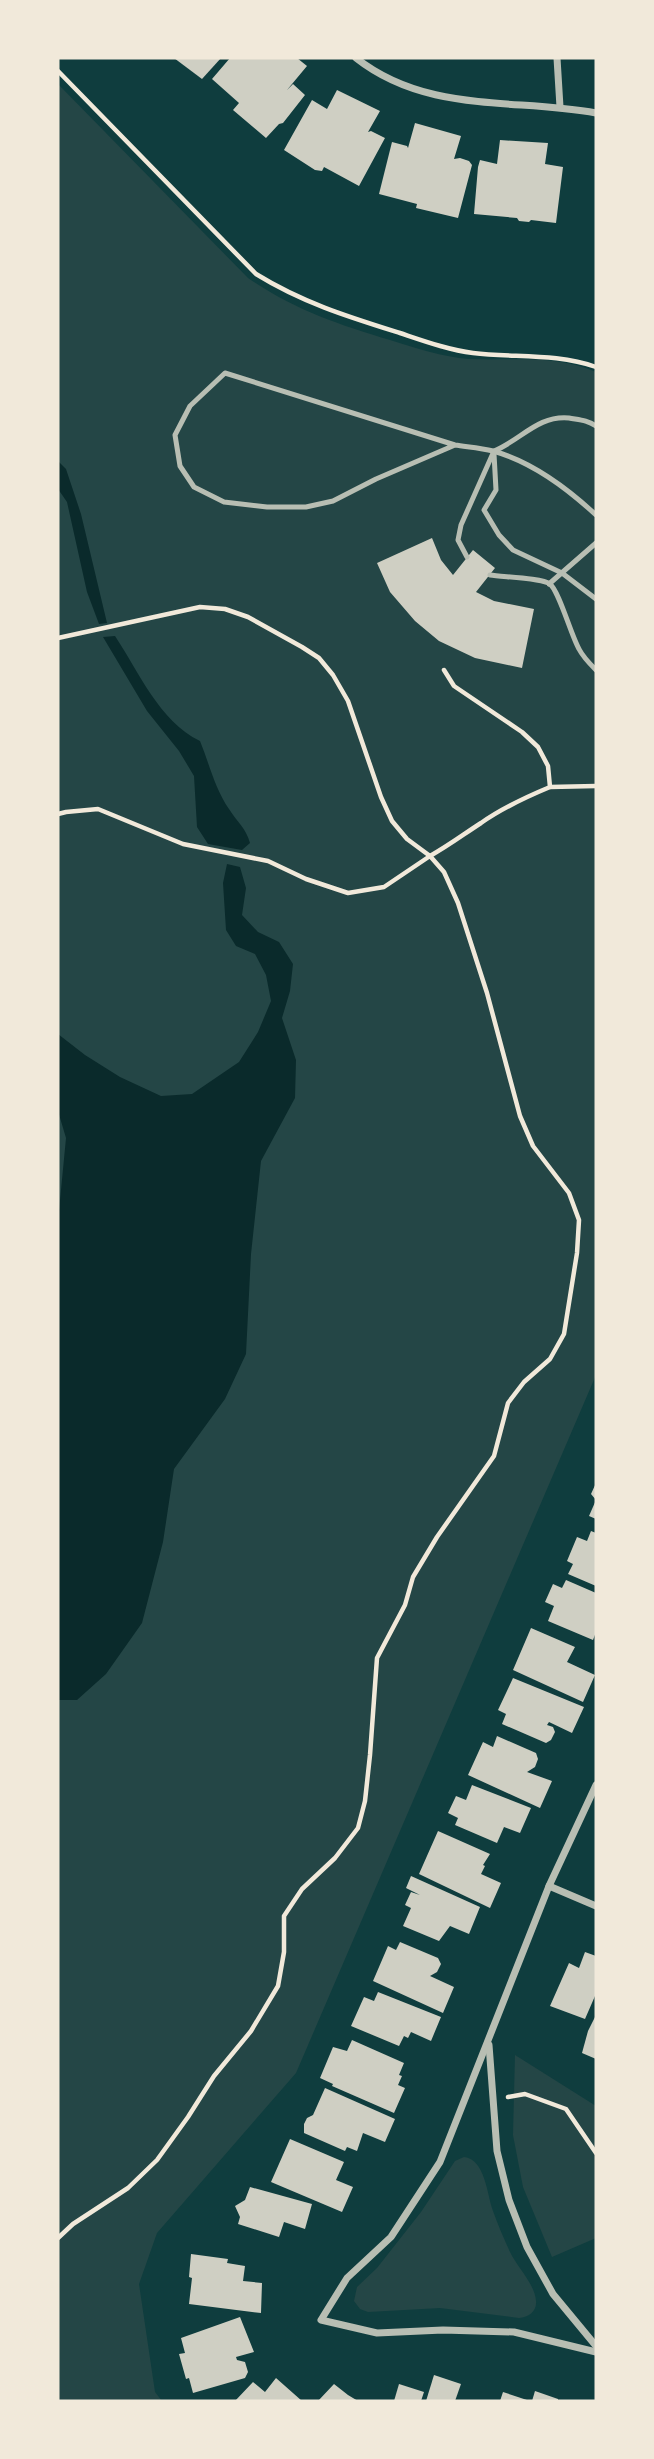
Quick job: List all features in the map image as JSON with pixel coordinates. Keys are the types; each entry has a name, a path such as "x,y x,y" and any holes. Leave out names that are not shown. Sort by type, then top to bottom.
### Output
{"street":[{"path":"356,58 386,77 454,100 560,107 596,113"},
{"path":"558,58 560,107"},
{"path":"596,1785 549,1886 440,2162 391,2237 347,2278 321,2320 377,2333 443,2330 514,2332 596,2352"},
{"path":"549,1886 596,1906"},
{"path":"489,2042 497,2151 509,2200 527,2247 553,2294 596,2346"}],"lane":[{"path":"455,444 376,478 333,501 306,507 267,507 224,502 194,488 180,466 174,435 190,406 225,373 455,444 494,451 529,466 566,488 596,515"},
{"path":"467,557 458,540 461,524 494,451 511,444 522,433 543,421 564,418 588,421 596,426"},
{"path":"494,451 496,491 484,510 499,535 513,550 562,573 596,599"},
{"path":"550,584 596,543"},
{"path":"490,575 534,579 550,584 580,651 596,670"}],"path":[{"path":"58,71 256,274 283,290 328,311 471,353 546,356 578,360 596,367"},
{"path":"58,638 200,607 225,609 248,617 319,658 348,701 392,821 407,839 430,856 444,872 458,903 487,993 520,1116 533,1146 569,1193 579,1220 578,1253 564,1334 550,1359 524,1382 508,1403 494,1456 437,1537 413,1577 405,1605 377,1658 365,1801 358,1828 335,1858 302,1889 285,1916 284,1952 278,1986 251,2031 214,2076 158,2160 128,2188 73,2224 58,2238"},
{"path":"444,670 460,691 522,732 538,747 548,766 550,787"},
{"path":"58,814 98,809 183,844 268,861 306,879 348,893 384,887 515,802 550,787 596,786"},
{"path":"493,2100 525,2094 566,2109 596,2153"}],"shaded area":[{"path":"58,84 248,278 283,299 334,322 439,354 469,359 549,361 581,366 596,372 596,1375 296,2073 157,2233 139,2284 155,2392 162,2401 58,2401"},
{"path":"58,461 66,469 81,514 107,623 99,624 87,592 67,502 58,489"},
{"path":"115,636 161,708 186,732 200,741 220,793 250,843 242,850 208,844 197,827 194,776 179,751 147,711 103,637"},
{"path":"227,864 240,867 246,888 242,915 258,932 279,942 293,964 290,991 282,1018 296,1060 295,1098 261,1161 251,1254 246,1354 225,1399 174,1469 163,1542 142,1623 106,1674 77,1700 58,1700 58,1221 66,1138 58,1111 58,1034 120,1077 161,1096 192,1094 239,1062 258,1032 271,1001 266,975 255,954 236,946 226,930 223,883"},
{"path":"515,2055 596,2106 596,2238 552,2257 523,2187 513,2135"},
{"path":"464,2157 471,2159 481,2170 493,2211 506,2242 535,2295 534,2311 519,2318 440,2308 368,2312 360,2309 354,2301 357,2287 377,2268 421,2212 455,2161"}],"building":[{"path":"174,58 221,58 202,79"},
{"path":"230,58 297,58 307,66 287,90 293,84 305,95 283,123 266,138 233,110 239,103 212,79"},
{"path":"337,90 380,111 368,132 385,138 359,186 324,167 322,171 315,170 284,150 312,100 327,109"},
{"path":"415,123 461,136 454,159 469,161 472,165 458,218 416,208 417,204 379,194 392,142 408,148"},
{"path":"500,140 548,143 545,164 563,167 556,223 474,214 480,160 497,164"},
{"path":"432,538 441,560 453,575 473,550 495,568 476,592 494,601 534,609 522,668 475,658 439,641 415,621 390,592 377,563"},
{"path":"596,1483 596,1500 591,1494"},
{"path":"596,1500 596,1519 589,1516"},
{"path":"591,1531 596,1533 596,1586 568,1574 573,1564 567,1561 577,1537 587,1541"},
{"path":"566,1580 596,1593 596,1632 593,1640 548,1621 554,1606 545,1602 553,1584 562,1588"},
{"path":"531,1628 575,1647 567,1662 595,1675 583,1702 513,1670"},
{"path":"513,1678 584,1707 572,1733 549,1722 547,1725 553,1727 555,1732 546,1743 502,1724 506,1714 498,1710"},
{"path":"497,1736 536,1753 538,1759 535,1767 527,1772 552,1781 540,1808 468,1775 483,1742 493,1747"},
{"path":"472,1785 531,1808 520,1833 504,1827 497,1843 455,1825 458,1818 448,1813 456,1796 466,1800"},
{"path":"438,1831 490,1854 481,1874 501,1883 490,1908 419,1874"},
{"path":"411,1876 480,1907 469,1934 450,1926 439,1941 403,1926 411,1908 405,1905 411,1892 420,1895 406,1888"},
{"path":"400,1942 438,1958 441,1964 437,1972 430,1976 454,1987 443,2013 373,1981 388,1946 396,1950"},
{"path":"585,1952 596,1956 596,1997 585,2019 550,2006 569,1963 579,1968"},
{"path":"378,1992 441,2017 431,2041 411,2032 408,2038 404,2036 399,2046 351,2026 364,1997 374,2001"},
{"path":"596,2015 596,2059 582,2053"},
{"path":"352,2040 404,2063 398,2085 405,2088 394,2113 332,2086 333,2084 320,2078 333,2047 347,2051"},
{"path":"325,2088 395,2119 385,2142 363,2133 357,2151 347,2147 345,2151 304,2133 304,2124 307,2118 313,2115"},
{"path":"290,2139 344,2162 336,2180 353,2187 342,2212 271,2182"},
{"path":"250,2187 312,2204 305,2229 284,2222 279,2237 238,2224 240,2217 235,2206 245,2200"},
{"path":"191,2254 228,2259 227,2263 245,2266 243,2281 262,2283 261,2313 189,2304"},
{"path":"240,2317 254,2352 236,2357 237,2360 245,2362 248,2372 245,2378 193,2393 179,2354 185,2353 181,2338"},
{"path":"434,2375 461,2384 455,2401 426,2401"},
{"path":"276,2378 302,2401 235,2401 253,2382 265,2392"},
{"path":"334,2384 348,2395 358,2401 318,2401"},
{"path":"399,2384 424,2392 421,2401 394,2401"},
{"path":"535,2391 558,2399 558,2401 532,2401"},
{"path":"503,2392 530,2401 500,2401"}]}
